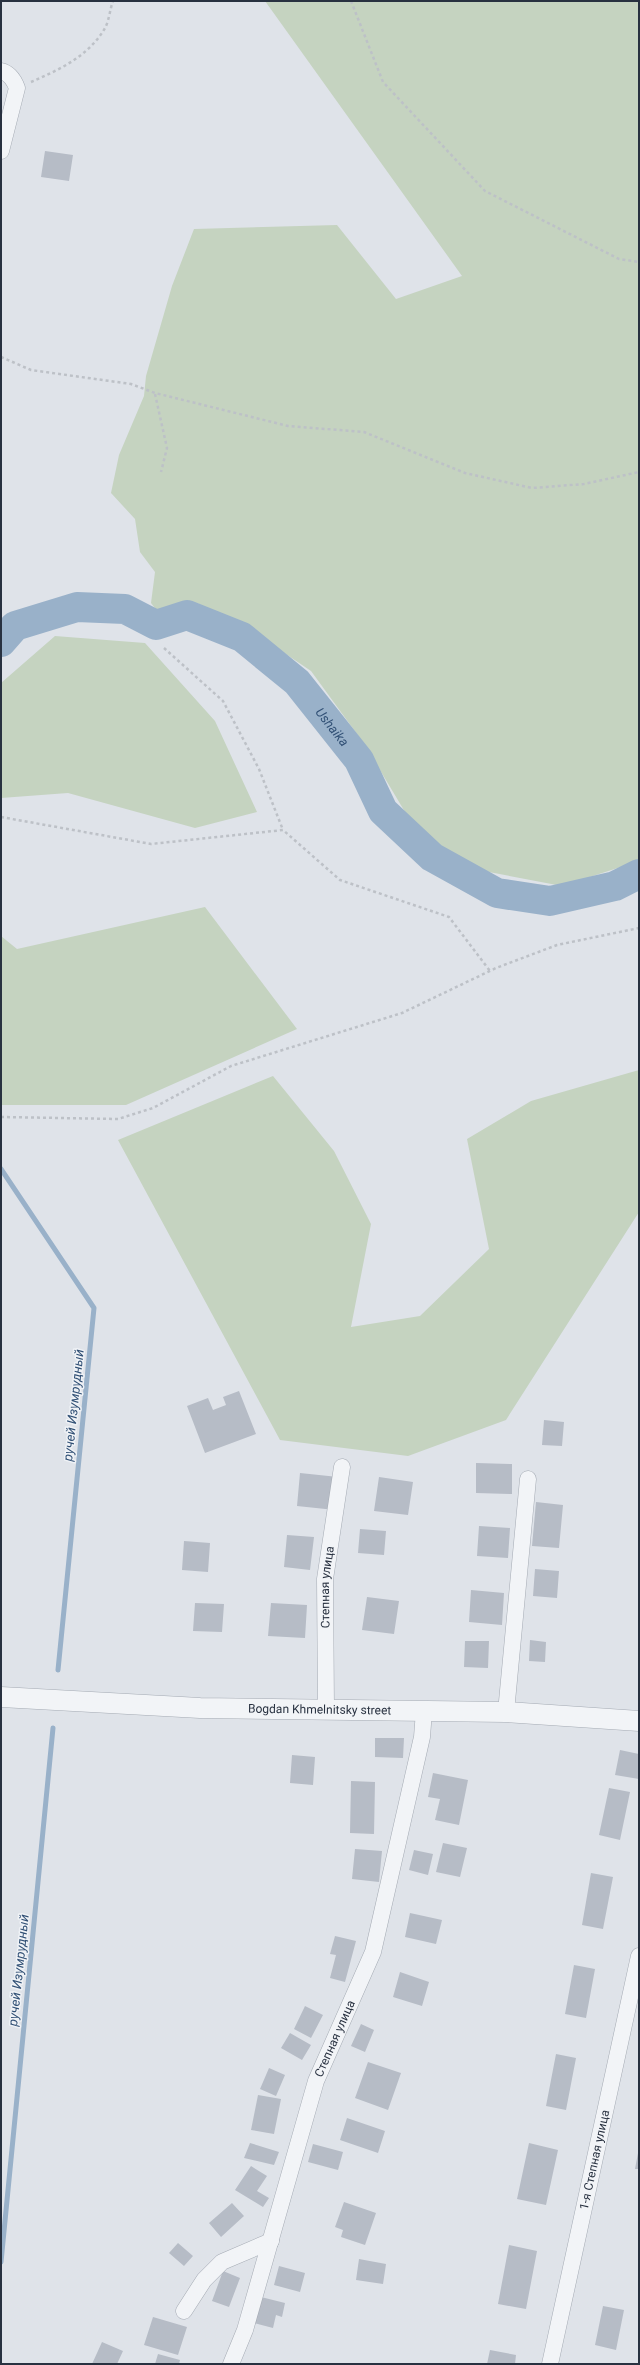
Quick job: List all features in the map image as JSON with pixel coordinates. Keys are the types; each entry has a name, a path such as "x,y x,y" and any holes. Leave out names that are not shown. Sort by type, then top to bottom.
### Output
{"street":[{"path":"1,71 6,72 14,79 17,88 1,151"},
{"name":"Степная улица","path":"326,1709 326,1579 342,1467"},
{"path":"506,1712 528,1479"},
{"name":"Bogdan Khmelnitsky street","path":"1,1697 200,1708 506,1712 639,1721"},
{"name":"Степная улица","path":"231,2364 245,2330 316,2081 373,1952 422,1737 424,1711"},
{"name":"1-я Степная улица","path":"550,2364 639,1956"},
{"path":"184,2311 204,2280 222,2262 271,2241"}],"path":[{"path":"17,88 55,72 80,57 105,28 113,1"},
{"path":"351,1 383,82 485,192 619,259 639,262"},
{"path":"1,357 31,370 131,384 155,393 288,426 364,432 465,473 532,488 584,484 639,472"},
{"path":"155,393 167,448 162,472"},
{"path":"164,648 223,701 259,769 283,830 340,880 449,917 490,971"},
{"path":"1,817 151,844 283,830"},
{"path":"1,1117 118,1119 139,1113 153,1108 231,1066 402,1013 490,971 557,945 639,928"}],"green space":[{"path":"265,1 639,1 639,860 633,863 562,886 489,872 452,858 414,827 365,745 311,671 246,627 197,603 161,616 151,603 155,572 140,552 135,519 111,493 119,455 144,396 146,376 172,286 194,229 337,225 396,299 462,276"},
{"path":"55,636 145,643 215,721 257,812 195,828 68,793 1,798 1,683"},
{"path":"205,907 297,1029 126,1105 1,1105 1,936 17,949"},
{"path":"639,1070 639,1212 506,1420 408,1456 280,1440 118,1140 273,1076 334,1151 371,1224 351,1327 420,1316 489,1249 467,1139 531,1101"}],"building":[{"path":"45,151 73,155 69,181 41,177"},
{"path":"239,1391 256,1434 205,1453 187,1406 208,1398 213,1410 226,1405 223,1397"},
{"path":"544,1420 564,1422 562,1446 542,1445"},
{"path":"476,1463 512,1464 512,1494 476,1493"},
{"path":"300,1473 338,1477 335,1510 297,1506"},
{"path":"379,1477 413,1482 408,1515 374,1511"},
{"path":"536,1502 563,1505 559,1548 532,1546"},
{"path":"479,1526 510,1528 508,1558 477,1556"},
{"path":"360,1529 386,1531 384,1555 358,1553"},
{"path":"287,1535 314,1537 310,1570 284,1567"},
{"path":"184,1541 210,1543 208,1572 182,1570"},
{"path":"535,1569 559,1571 557,1598 533,1596"},
{"path":"471,1590 504,1593 502,1625 469,1622"},
{"path":"367,1597 399,1601 394,1634 362,1630"},
{"path":"195,1603 224,1604 222,1632 193,1631"},
{"path":"271,1603 307,1605 305,1638 268,1636"},
{"path":"530,1640 546,1642 545,1662 529,1661"},
{"path":"465,1641 489,1641 488,1668 464,1667"},
{"path":"375,1738 404,1738 403,1758 375,1757"},
{"path":"620,1750 639,1754 639,1779 615,1775"},
{"path":"292,1755 315,1757 313,1785 290,1783"},
{"path":"433,1773 468,1780 459,1825 435,1820 440,1799 428,1797"},
{"path":"351,1781 375,1782 374,1834 350,1833"},
{"path":"609,1788 630,1792 620,1840 599,1835"},
{"path":"443,1843 467,1848 460,1877 436,1872"},
{"path":"355,1849 382,1851 379,1882 352,1879"},
{"path":"414,1850 433,1854 428,1875 409,1870"},
{"path":"591,1873 613,1877 603,1929 582,1925"},
{"path":"410,1913 442,1920 436,1944 405,1937"},
{"path":"335,1936 356,1941 345,1982 330,1978 336,1955 330,1954"},
{"path":"574,1965 595,1969 586,2018 565,2014"},
{"path":"400,1972 429,1982 422,2006 393,1997"},
{"path":"305,2006 323,2015 311,2038 294,2029"},
{"path":"361,2024 374,2030 365,2052 351,2046"},
{"path":"290,2033 311,2045 302,2060 281,2048"},
{"path":"556,2054 576,2058 566,2110 546,2106"},
{"path":"368,2062 401,2073 388,2110 355,2098"},
{"path":"269,2068 285,2075 276,2096 260,2089"},
{"path":"258,2095 281,2099 274,2134 251,2130"},
{"path":"347,2118 385,2131 378,2153 340,2140"},
{"path":"250,2143 279,2152 274,2165 244,2158"},
{"path":"529,2143 558,2150 546,2205 517,2199"},
{"path":"313,2144 343,2152 338,2170 308,2162"},
{"path":"638,2153 639,2169 635,2169"},
{"path":"251,2166 267,2176 257,2191 269,2198 263,2207 235,2190"},
{"path":"344,2202 376,2213 365,2245 341,2237 343,2230 335,2227"},
{"path":"232,2203 244,2216 221,2237 209,2223"},
{"path":"178,2243 193,2256 184,2266 169,2253"},
{"path":"509,2245 537,2251 526,2309 498,2304"},
{"path":"359,2259 386,2264 383,2284 356,2280"},
{"path":"279,2266 305,2273 300,2292 274,2285"},
{"path":"223,2271 240,2278 229,2307 212,2301"},
{"path":"261,2297 285,2303 282,2317 276,2315 273,2328 254,2323"},
{"path":"603,2306 624,2310 616,2350 595,2345"},
{"path":"153,2317 187,2327 178,2355 144,2345"},
{"path":"102,2342 123,2351 117,2364 92,2364"},
{"path":"490,2350 516,2355 515,2364 487,2364"},
{"path":"158,2354 180,2360 179,2364 155,2364"}],"waterway":[{"name":"Ushaika","path":"1,642 15,626 77,607 125,609 156,625 187,615 242,637 297,682 359,760 383,811 432,857 497,893 550,901 615,886 639,874"},
{"name":"ручей Изумрудный","path":"1,1169 94,1308 58,1670"},
{"name":"ручей Изумрудный","path":"1,2262 53,1728"}]}
